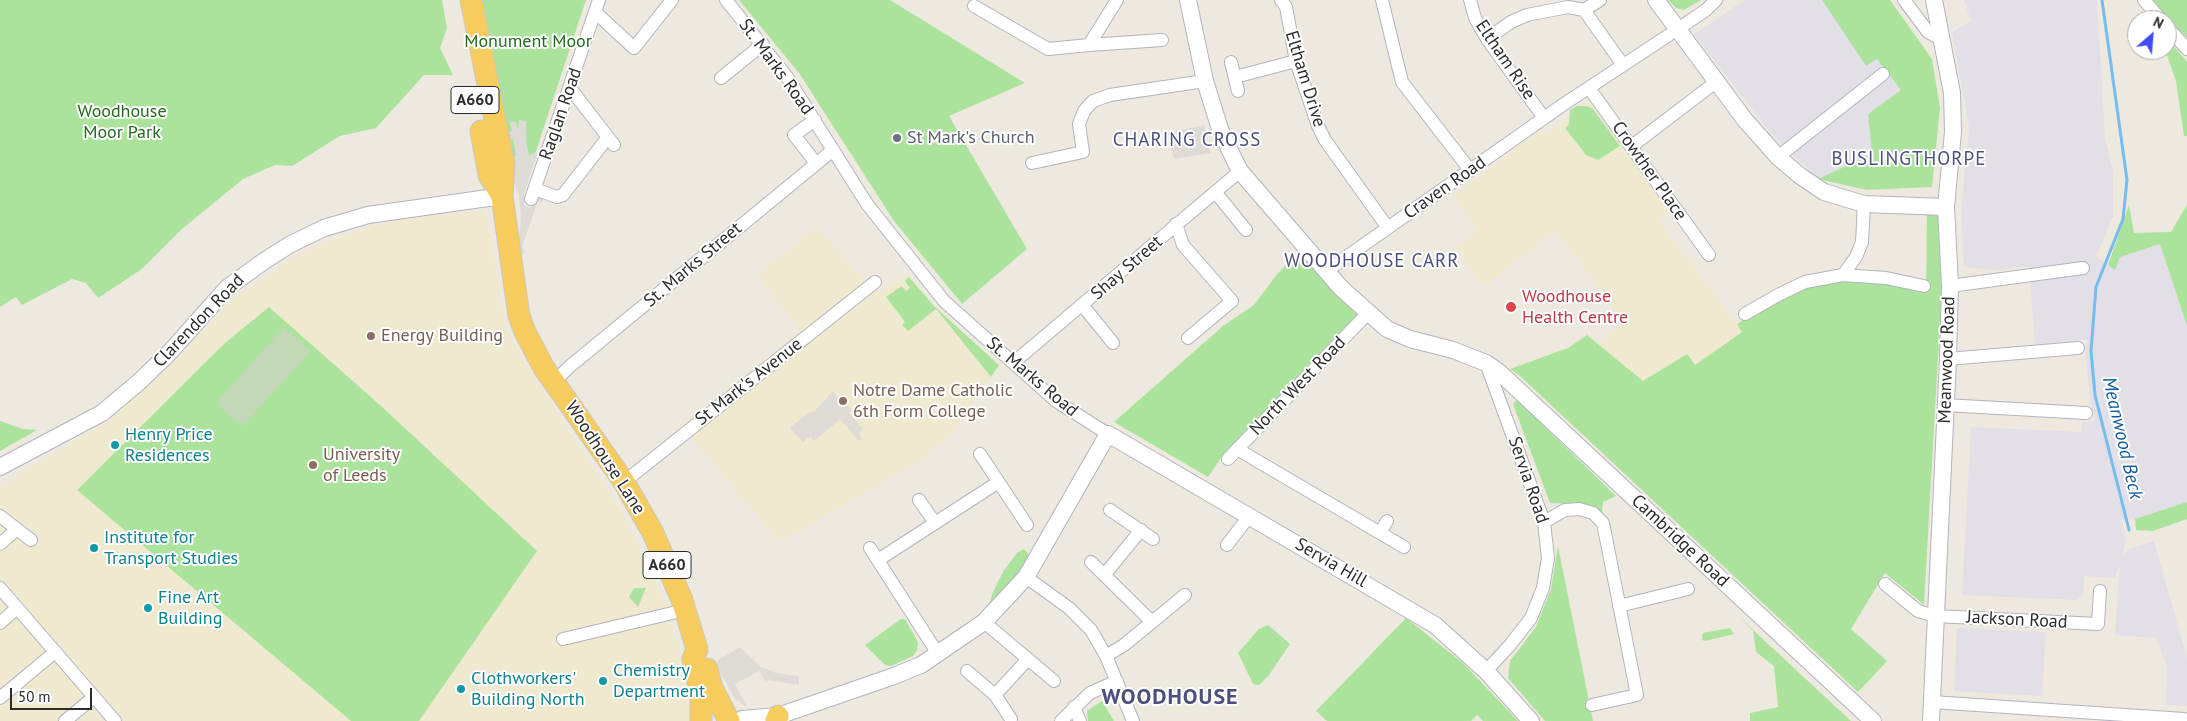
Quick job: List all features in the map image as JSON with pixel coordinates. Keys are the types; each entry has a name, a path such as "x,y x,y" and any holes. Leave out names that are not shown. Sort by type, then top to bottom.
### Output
{"highway":[{"name":"Woodhouse Lane","path":"456,0 489,175 502,196"},
{"name":"Woodhouse Lane","path":"471,0 504,164 502,196 519,316 532,347 554,382 624,482 653,533 685,610 697,649 693,659 699,680 704,718"},
{"name":"A660","path":"697,649 703,657 712,688 729,721"}],"street":[{"path":"597,6 634,48 672,0"},
{"name":"St. Marks Road","path":"726,0 763,44 815,120 867,204 944,301 1067,410 1108,434"},
{"path":"1090,45 1117,0"},
{"name":"Cambridge Road","path":"1188,0 1205,81 1220,129 1240,171 1326,272 1368,313 1387,328 1410,339 1453,350 1486,363 1499,372 1873,721"},
{"name":"Eltham Drive","path":"1281,0 1286,7 1296,61 1315,119 1325,140 1388,228"},
{"path":"1382,0 1402,82 1470,170"},
{"name":"Eltham Rise","path":"1470,0 1475,18 1488,39 1544,118"},
{"path":"1488,39 1511,22 1527,16 1568,7 1584,10 1600,0"},
{"path":"1656,0 1674,32 1778,157 1824,192 1864,204 1946,207"},
{"name":"Craven Road","path":"1326,272 1564,104 1706,10 1716,0"},
{"path":"1904,0 1928,32 1941,39"},
{"name":"Meanwood Road","path":"1931,721 1948,359 1950,286 1946,207 1953,132 1952,93 1934,0"},
{"path":"2144,0 2152,10"},
{"name":"Raglan Road","path":"570,88 611,141 563,195 557,197 533,194 597,6"},
{"path":"974,6 1048,49 1162,40"},
{"path":"1584,10 1623,65"},
{"path":"2177,38 2187,49"},
{"path":"721,78 763,44"},
{"path":"1235,77 1296,61"},
{"path":"1231,62 1238,91"},
{"path":"1778,157 1883,74"},
{"path":"1032,163 1083,152 1079,124 1084,111 1093,102 1110,95 1205,81"},
{"path":"1632,146 1716,82"},
{"name":"Crowther Place","path":"1589,88 1708,255"},
{"path":"815,120 794,136 816,163"},
{"name":"St. Marks Street","path":"554,382 568,367 833,150"},
{"name":"Shay Street","path":"1013,363 1083,306 1176,224 1216,193 1240,171"},
{"path":"1216,193 1246,230"},
{"name":"Clarendon Road","path":"0,467 102,413 139,382 170,352 227,288 291,244 324,228 368,214 502,196"},
{"path":"1843,275 1856,257 1862,242 1864,204"},
{"path":"1176,224 1184,245 1232,302 1188,338"},
{"path":"1950,286 2083,268"},
{"path":"1745,314 1778,294 1805,282 1843,275 1886,278 1924,286"},
{"name":"St Mark's Avenue","path":"624,482 875,282"},
{"path":"1083,306 1114,343"},
{"name":"North West Road","path":"1228,459 1368,313"},
{"path":"1948,359 2078,348"},
{"name":"Servia Road","path":"1486,363 1544,522 1548,558 1543,588 1531,618 1486,671"},
{"path":"1945,405 2086,413"},
{"path":"740,721 742,719 776,719 894,676 921,665 984,622 1026,577 1108,434"},
{"name":"Servia Hill","path":"1108,434 1436,625 1486,671 1531,721"},
{"path":"1237,449 1404,547"},
{"path":"980,454 997,483 1027,525"},
{"path":"878,560 997,483"},
{"path":"919,500 935,523"},
{"path":"1544,522 1565,510 1579,509 1593,513 1603,523 1637,695 1592,705"},
{"path":"1110,510 1153,539"},
{"path":"0,516 31,540"},
{"path":"1227,545 1250,516"},
{"path":"1380,533 1387,520"},
{"path":"0,544 16,529"},
{"path":"1104,574 1141,530"},
{"path":"870,548 908,611 938,654"},
{"path":"1091,562 1152,622"},
{"path":"1026,577 1069,608 1091,630 1106,656 1133,721"},
{"path":"1885,584 1918,611 1935,616"},
{"path":"0,588 115,721"},
{"path":"1619,606 1688,589"},
{"name":"Jackson Road","path":"1935,616 2098,624 2100,591"},
{"path":"1106,656 1185,595"},
{"path":"0,623 17,608"},
{"path":"563,639 685,610"},
{"path":"984,622 1054,681"},
{"path":"0,698 56,652"},
{"path":"995,696 1028,658"},
{"path":"967,670 995,696 1011,719"},
{"path":"1061,721 1090,693 1117,680"},
{"path":"66,721 94,697"},
{"path":"1932,702 2184,719"},
{"path":"1074,707 1080,721"}],"shaded area":[{"path":"1745,0 1822,0 1866,66 1877,59 1902,91 1868,114 1872,154 1818,179 1769,131 1694,34"},
{"path":"1964,0 2097,0 2105,138 2113,172 2113,217 2096,257 2115,269 2120,257 2160,244 2187,326 2187,502 2135,519 2122,520 2126,541 2122,556 2129,549 2154,541 2187,658 2187,706 2166,705 2167,666 2156,638 2115,635 2120,564 2115,578 2084,576 2083,595 2077,600 1962,595 1971,427 2081,432 2082,422 2096,421 2090,403 2086,356 2087,340 2035,344 2029,266 1996,270 1964,267 1961,212 1969,128 1952,32 1971,21"},
{"path":"1589,101 1668,211 1656,219 1743,332 1695,365 1687,354 1643,381 1599,345 1624,321 1555,229 1484,287 1456,247 1478,232 1455,195 1536,132 1545,136"},
{"path":"519,120 526,121 526,141 529,155 538,152 524,193 524,205 531,207 535,198 543,199 542,202 538,201 522,247 525,252 522,254 518,248 521,219 519,196 511,174 510,158 516,156 513,139 504,141 503,133 512,131 510,122 515,121 518,129"},
{"name":"CHARING CROSS","path":"1204,125 1211,153 1174,159 1167,133"},
{"name":"University of Leeds","path":"482,212 487,218 503,314 510,335 520,355 619,509 666,605 685,667 690,704 689,721 0,721 0,490 15,477 109,420 171,363 235,298 293,258 332,240 372,226 429,216"},
{"name":"Notre Dame Catholic 6th Form College","path":"816,227 876,294 907,274 991,377 951,435 912,465 786,539 775,537 682,425 800,330 758,276"},
{"path":"833,391 843,405 846,403 852,411 849,413 863,429 859,433 862,439 859,441 840,419 814,441 810,436 803,442 789,428 809,413 814,412"},
{"path":"1957,628 2046,632 2042,696 1954,691"},
{"path":"740,647 761,667 776,673 799,676 799,685 765,681 759,671 735,684 748,708 736,700 720,672 717,661"}],"green space":[{"name":"Woodhouse Moor Park","path":"0,0 442,0 447,28 440,48 453,75 424,75 376,128 340,136 292,166 275,165 243,179 182,229 142,269 98,298 86,283 72,279 22,305 16,297 0,307"},
{"name":"Monument Moor","path":"477,0 586,0 535,154 532,156 513,160"},
{"path":"739,0 890,0 1025,83 949,116 1027,249 962,304 894,221 799,73"},
{"path":"1668,0 1701,0 1684,10 1676,8"},
{"path":"1822,0 1890,0 1932,59 1940,108 1932,187 1867,190 1818,179 1872,154 1868,114 1901,90 1877,59 1866,66"},
{"path":"2153,0 2187,0 2187,38 2177,28 2177,10 2161,10"},
{"path":"2177,50 2187,62 2187,136 2184,136 2176,81 2169,60 2177,60"},
{"path":"1577,106 1587,106 1593,109 1620,146 1598,160 1586,155 1565,128 1569,124 1570,110"},
{"path":"2129,205 2134,233 2171,232 2187,205 2187,326 2160,244 2120,257 2115,270 2108,265"},
{"path":"1927,213 1941,217 1942,286 1924,605 1885,573 1851,629 1887,661 1858,692 1520,376 1510,369 1568,348 1587,335 1643,381 1687,354 1695,365 1742,332 1737,324 1777,299 1805,286 1852,278 1926,291"},
{"path":"1302,257 1358,316 1225,452 1208,477 1114,422 1223,326 1254,305 1278,273 1292,259"},
{"path":"909,277 934,306 999,365 991,377 936,309 908,331 902,325 905,322 886,297 902,286 906,291 910,288 905,281"},
{"path":"269,307 381,406 537,551 419,721 351,721 77,490 225,343"},
{"path":"284,327 311,351 242,427 216,403"},
{"path":"1517,400 1616,496 1603,502 1602,516 1579,504 1550,503 1513,404"},
{"path":"0,421 23,429 37,430 0,451"},
{"path":"2187,502 2187,519 2153,531 2136,530 2135,519"},
{"path":"1558,546 1593,721 1545,721 1508,678 1510,661 1536,627 1551,589"},
{"path":"1024,549 1030,556 1020,572 991,605 989,604 1004,570 1017,553"},
{"path":"634,588 646,588 638,607 629,597"},
{"path":"1738,616 1851,721 1750,721 1750,713 1778,707 1774,666 1756,652 1753,631"},
{"path":"1406,618 1463,663 1518,721 1483,721 1477,715 1471,721 1327,721 1316,711"},
{"path":"901,619 905,619 918,642 917,650 913,656 891,666 885,665 865,645"},
{"path":"1268,625 1290,644 1269,675 1259,685 1253,684 1238,653 1259,629"},
{"path":"1730,628 1734,634 1705,641 1702,640 1703,633"},
{"path":"1102,701 1114,721 1088,721 1087,711"}],"waterway":[{"name":"Meanwood Beck","path":"2102,0 2127,180 2123,219 2096,287 2091,351 2095,395 2129,530"}],"place":[{"name":"St Mark's Church","path":"897,138"},
{"name":"Woodhouse Health Centre","path":"1511,307"},
{"name":"Energy Building","path":"371,336"},
{"name":"Notre Dame Catholic 6th Form College","path":"843,401"},
{"name":"Henry Price Residences","path":"115,445"},
{"name":"University of Leeds","path":"313,465"},
{"name":"Institute for Transport Studies","path":"94,548"},
{"name":"Fine Art Building","path":"148,608"},
{"name":"Chemistry Department","path":"603,681"},
{"name":"Clothworkers' Building North","path":"461,689"}],"district":[{"name":"CHARING CROSS","path":"1187,141"},
{"name":"BUSLINGTHORPE","path":"1909,160"},
{"name":"WOODHOUSE CARR","path":"1372,262"},
{"name":"WOODHOUSE","path":"1170,698"}]}
